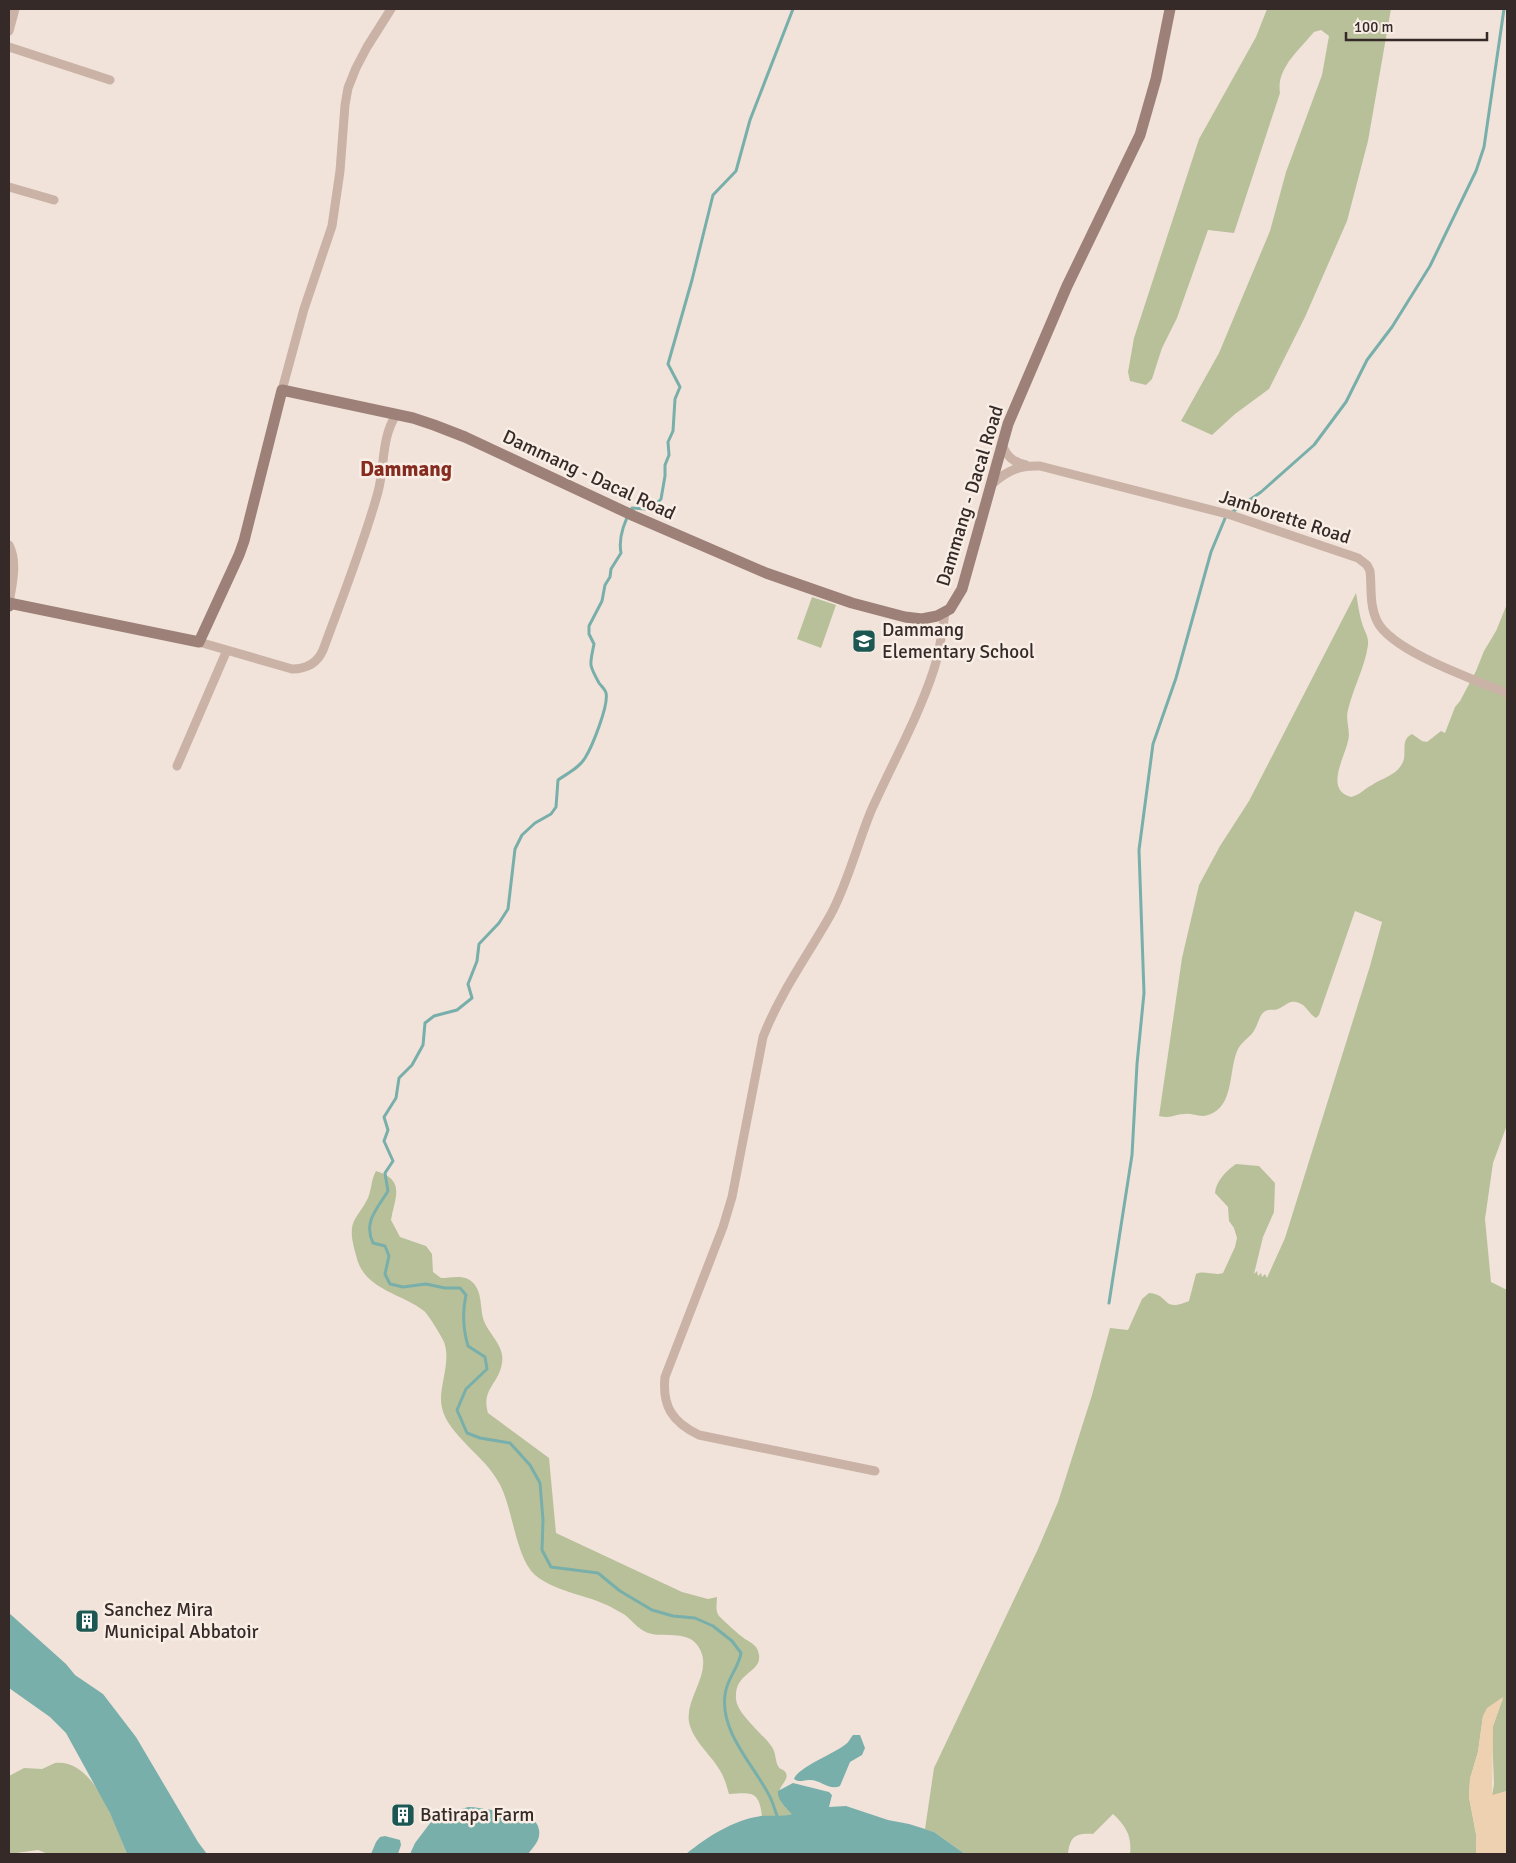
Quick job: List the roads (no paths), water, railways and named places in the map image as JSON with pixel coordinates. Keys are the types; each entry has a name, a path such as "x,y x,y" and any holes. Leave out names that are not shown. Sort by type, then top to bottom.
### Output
{"street":[{"path":"9,31 15,9"},
{"path":"199,642 244,541 304,309 332,226 340,171 348,88 360,61 391,9"},
{"name":"Dammang - Dacal Road","path":"282,390 396,414 434,425 465,437 634,516 758,570 852,604 914,619 930,619 945,613 957,600 962,589 1008,424 1067,286 1140,135 1156,79 1170,9"},
{"path":"9,47 110,80"},
{"path":"9,187 54,200"},
{"path":"9,545 13,556 13,567 9,604 199,642 292,669 307,667 320,656 352,572 381,480 386,434 396,414"},
{"path":"1002,444 1010,458 1016,463 1027,465"},
{"path":"992,484 1015,468 1027,465"},
{"name":"Jamborette Road","path":"1027,465 1040,466 1231,515 1358,558 1367,565 1370,571 1374,615 1383,630 1412,652 1507,692"},
{"path":"875,1471 699,1435 685,1428 676,1420 669,1410 664,1389 665,1377 723,1227 763,1037 770,1018 786,988 831,914 842,890 869,817 912,724 934,669 940,649 945,613"},
{"path":"177,766 228,650"}],"water":[{"path":"9,1613 66,1664 75,1675 103,1694 136,1737 207,1854 127,1854 110,1813 66,1733 50,1717 9,1688"},
{"path":"853,1735 860,1735 865,1748 862,1755 850,1762 840,1786 832,1787 813,1780 800,1781 794,1779 809,1765 841,1748"},
{"path":"793,1783 829,1792 832,1795 829,1807 846,1806 888,1820 934,1832 965,1854 686,1854 703,1841 740,1821 761,1816 792,1814 780,1801 778,1791"},
{"path":"468,1807 512,1812 527,1816 537,1824 539,1830 538,1840 528,1854 410,1854 415,1843 434,1818"},
{"path":"385,1836 400,1840 401,1845 398,1854 371,1854 380,1837"}],"waterway":[{"path":"779,1821 765,1787 740,1750 728,1723 725,1709 726,1689 741,1653 732,1641 713,1626 695,1618 673,1616 652,1610 620,1591 598,1573 551,1567 542,1550 543,1520 540,1483 530,1465 510,1443 480,1438 467,1433 457,1410 466,1389 487,1369 485,1357 468,1346 464,1321 466,1295 460,1288 445,1288 426,1284 403,1287 390,1284 385,1274 389,1256 385,1246 373,1243 370,1235 370,1222 388,1191 385,1173 393,1161 384,1141 388,1130 384,1117 396,1098 399,1078 412,1065 423,1045 425,1023 434,1016 457,1010 472,998 468,984 477,961 479,944 499,923 508,909 515,849 522,835 535,823 551,814 556,807 558,780 583,762 599,726 605,707 606,693 593,671 591,660 594,644 589,634 589,626 602,601 611,569 621,553 620,541 622,530 632,508 646,509 654,506 661,499 665,465 669,455 668,442 673,431 675,399 680,387 668,364 692,280 713,195 736,171 750,120 793,9"},
{"path":"1231,513 1261,492 1314,445 1346,402 1367,360 1392,327 1430,266 1476,171 1484,147 1504,9"},
{"path":"1109,1303 1132,1155 1137,1064 1144,993 1139,850 1153,744 1176,678 1211,552 1226,516"}],"place":[{"name":"Dammang Elementary School","path":"864,641"},
{"name":"Sanchez Mira Municipal Abbatoir","path":"87,1621"},
{"name":"Batirapa Farm","path":"403,1815"}],"district":[{"name":"Dammang","path":"406,469"}]}
